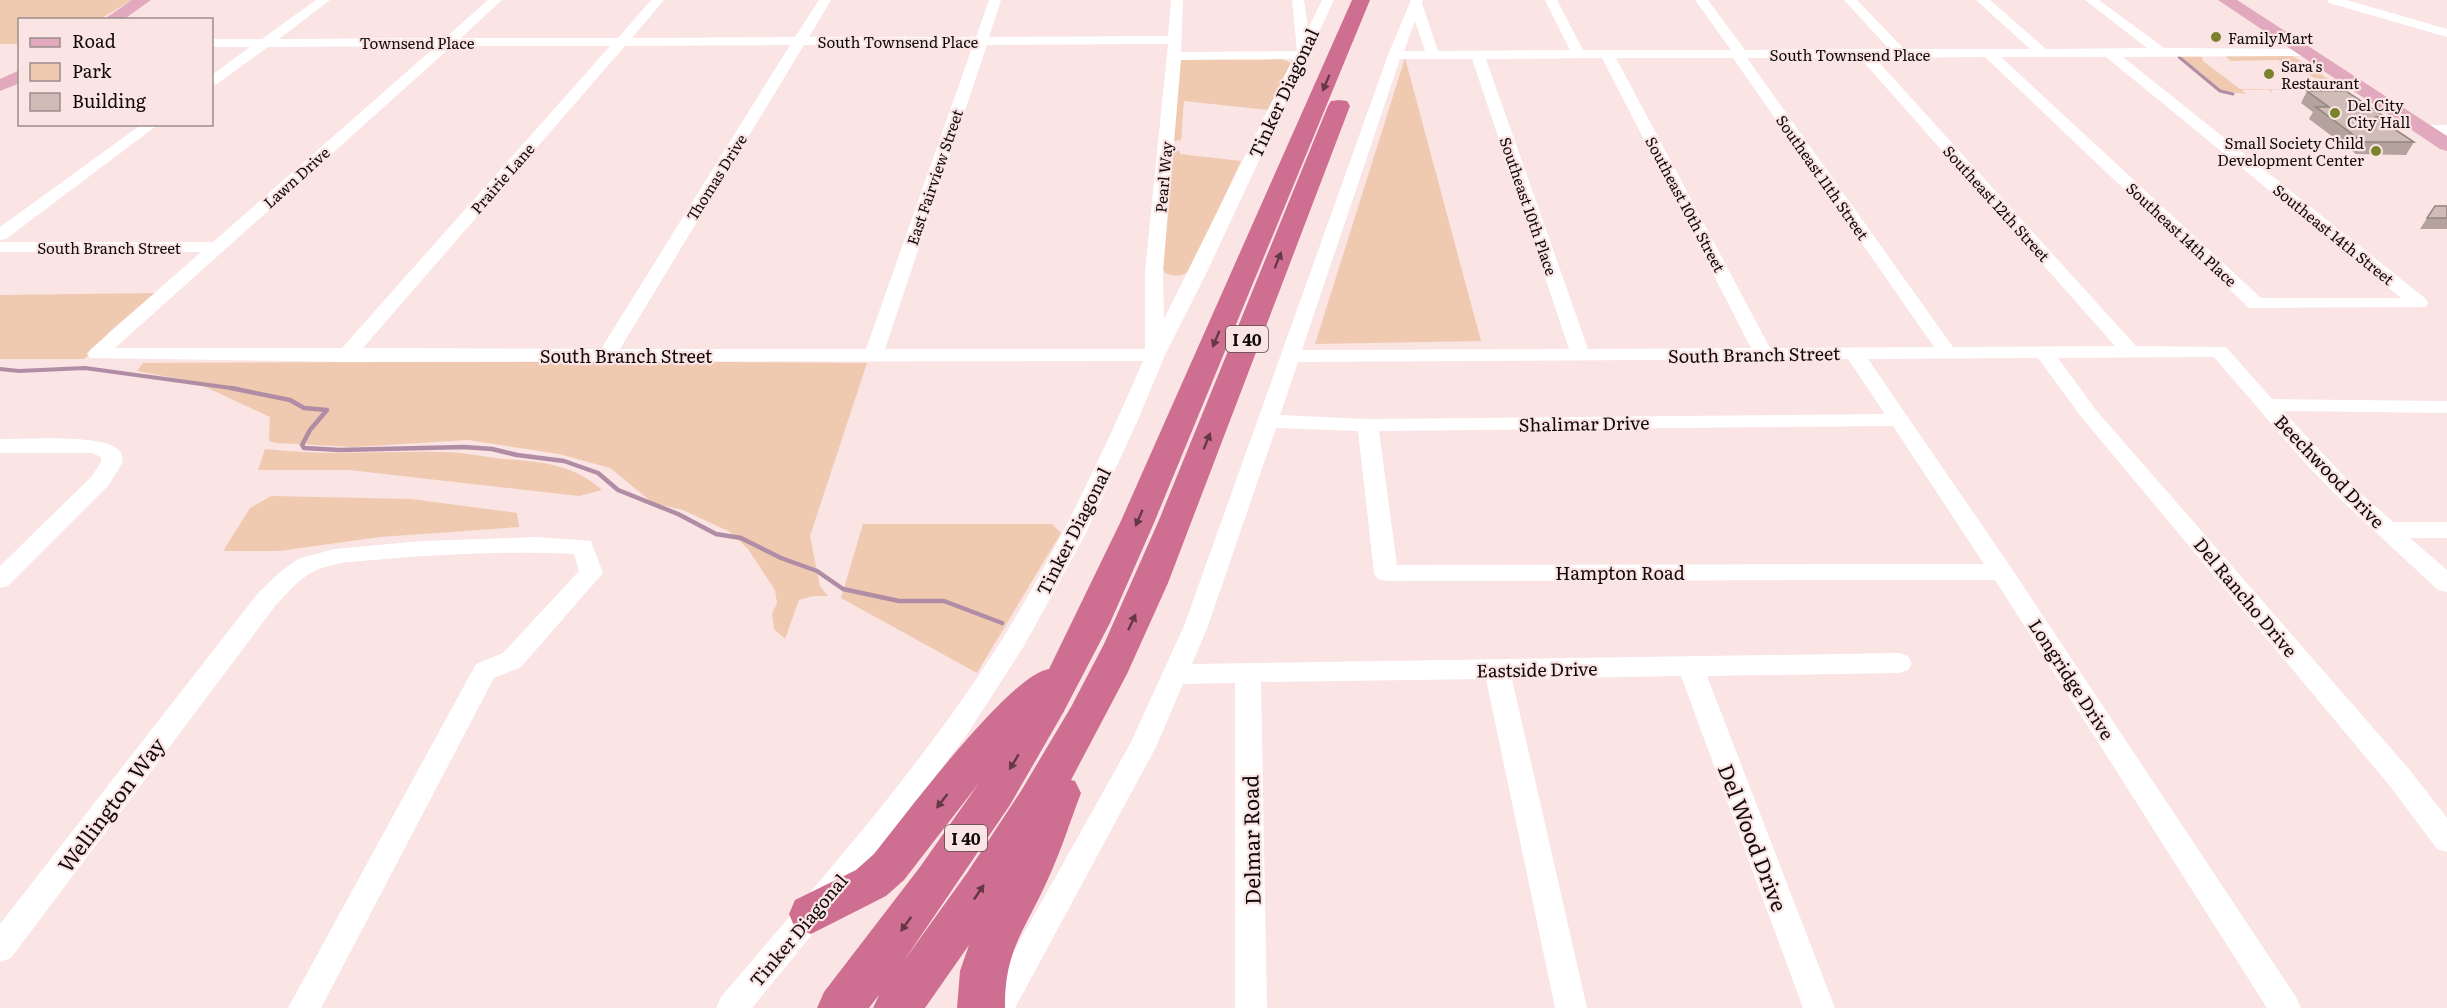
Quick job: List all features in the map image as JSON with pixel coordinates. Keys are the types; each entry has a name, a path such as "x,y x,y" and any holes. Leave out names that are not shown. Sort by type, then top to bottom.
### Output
{"highway":[{"path":"1349,29 1352,0"},
{"name":"Tinker Diagonal","path":"897,1008 945,943 1051,778 1091,665 1133,532 1349,29 1371,1"},
{"name":"Tinker Diagonal","path":"841,1008 907,924 1014,764 1091,665 1151,581 1371,1"},
{"path":"811,914 871,883 889,867 991,738 1091,665"},
{"path":"981,1008 980,979 986,956 1024,883 1091,665"}],"main road":[{"path":"114,18 143,0"},
{"path":"2226,0 2447,145"},
{"path":"0,86 18,76"}],"street":[{"path":"213,80 324,0"},
{"name":"Lawn Drive","path":"98,354 496,0"},
{"name":"Prairie Lane","path":"346,356 658,0"},
{"name":"Thomas Drive","path":"607,354 825,0"},
{"name":"East Fairview Street","path":"874,354 995,0"},
{"name":"Pearl Way","path":"1155,355 1154,271 1177,0"},
{"path":"1298,0 1303,52"},
{"name":"Tinker Diagonal","path":"732,1008 852,864 956,729 1015,639 1073,535 1127,422 1155,355 1197,274 1328,0"},
{"path":"1551,0 1579,55"},
{"name":"Southeast 11th Street","path":"1701,0 1738,50 1740,59 1947,352"},
{"path":"1850,0 1901,54"},
{"path":"1982,0 2043,53"},
{"path":"2091,0 2160,52"},
{"path":"2333,0 2447,33"},
{"path":"998,1008 1142,747 1203,609 1395,55 1417,2"},
{"path":"1417,2 1433,56"},
{"path":"2393,18 2437,44"},
{"name":"Townsend Place","path":"213,43 622,41"},
{"name":"South Townsend Place","path":"622,41 981,41 1303,52"},
{"name":"Southeast 14th Street","path":"2109,52 2419,303"},
{"name":"South Townsend Place","path":"1395,55 2306,52"},
{"name":"Southeast 14th Place","path":"1989,53 2256,304 2419,303"},
{"name":"Southeast 12th Street","path":"1864,54 2131,352"},
{"name":"Southeast 10th Place","path":"1478,55 1581,356"},
{"name":"Southeast 10th Street","path":"1607,55 1764,354"},
{"path":"0,235 149,126"},
{"path":"2425,130 2447,130"},
{"name":"South Branch Street","path":"0,247 217,247"},
{"path":"1154,271 1161,277 1174,280 1197,274"},
{"name":"South Branch Street","path":"1290,356 2219,351"},
{"name":"Beechwood Drive","path":"2219,351 2313,458 2447,584"},
{"name":"Longridge Drive","path":"1854,353 2002,572 2285,1008"},
{"name":"Del Rancho Drive","path":"2044,353 2089,414 2399,777 2447,840"},
{"name":"South Branch Street","path":"98,354 1155,355"},
{"path":"2267,405 2447,407"},
{"name":"Shalimar Drive","path":"1269,421 1368,425 1899,420"},
{"name":"Hampton Road","path":"1368,425 1386,573 2002,572"},
{"path":"0,446 92,446 104,449 111,454 112,462 100,481 0,580"},
{"path":"2389,530 2447,530"},
{"name":"Wellington Way","path":"0,948 267,599 284,581 311,563 340,555 454,546 583,547 591,573 512,660 485,671 304,1008"},
{"name":"Eastside Drive","path":"1175,674 1899,663"},
{"name":"Del Wood Drive","path":"1690,666 1819,1008"},
{"path":"1497,669 1572,1008"},
{"name":"Delmar Road","path":"1248,673 1251,1008"}],"green space":[{"path":"0,0 132,0 102,18 18,18 18,44 0,44"},
{"path":"2177,55 2202,57 2203,61 2240,89 2299,90 2271,90 2272,93 2268,90 2242,90 2246,94 2221,91"},
{"path":"2225,56 2293,56 2330,80 2313,77 2293,64 2278,60 2231,61"},
{"path":"1186,58 1279,58 1291,63 1268,110 1184,101 1181,140 1173,141 1178,61"},
{"path":"1405,58 1481,341 1315,344"},
{"path":"1173,150 1180,151 1180,154 1241,161 1191,268 1183,275 1176,276 1165,273 1162,267"},
{"path":"155,293 110,331 95,350 84,359 0,359 0,295"},
{"path":"603,361 867,363 810,536 820,586 828,596 813,596 799,600 785,639 774,629 772,614 777,603 775,590 748,549 730,532 683,510 653,503 610,468 559,454 468,440 355,447 276,443 269,441 270,417 195,382 137,371 143,363"},
{"path":"265,449 332,453 452,452 531,461 568,470 591,481 602,490 579,496 349,470 258,470"},
{"path":"271,496 411,499 517,513 519,527 380,537 279,551 223,551 250,508"},
{"path":"863,524 1052,524 1061,533 977,673 841,598"}],"building":[{"path":"2307,91 2346,91 2385,117 2376,117 2414,142 2363,142 2316,107 2329,107"},
{"path":"2435,206 2447,206 2447,218 2427,218"}],"waterway":[{"path":"2179,57 2220,91 2233,94"},
{"path":"0,369 19,371 85,368 232,388"},
{"path":"232,388 238,389"},
{"path":"232,388 290,400 304,408 327,410 310,430 302,445 304,448 340,450 464,447 492,449 517,455 564,461 598,473 618,490 678,514 716,534 741,538 781,558 817,571 843,589 899,601 944,601 1002,623"}],"place":[{"name":"FamilyMart","path":"2216,37"},
{"name":"Sara's Restaurant","path":"2269,74"},
{"name":"Del City City Hall","path":"2335,113"},
{"name":"Small Society Child Development Center","path":"2376,151"}]}
